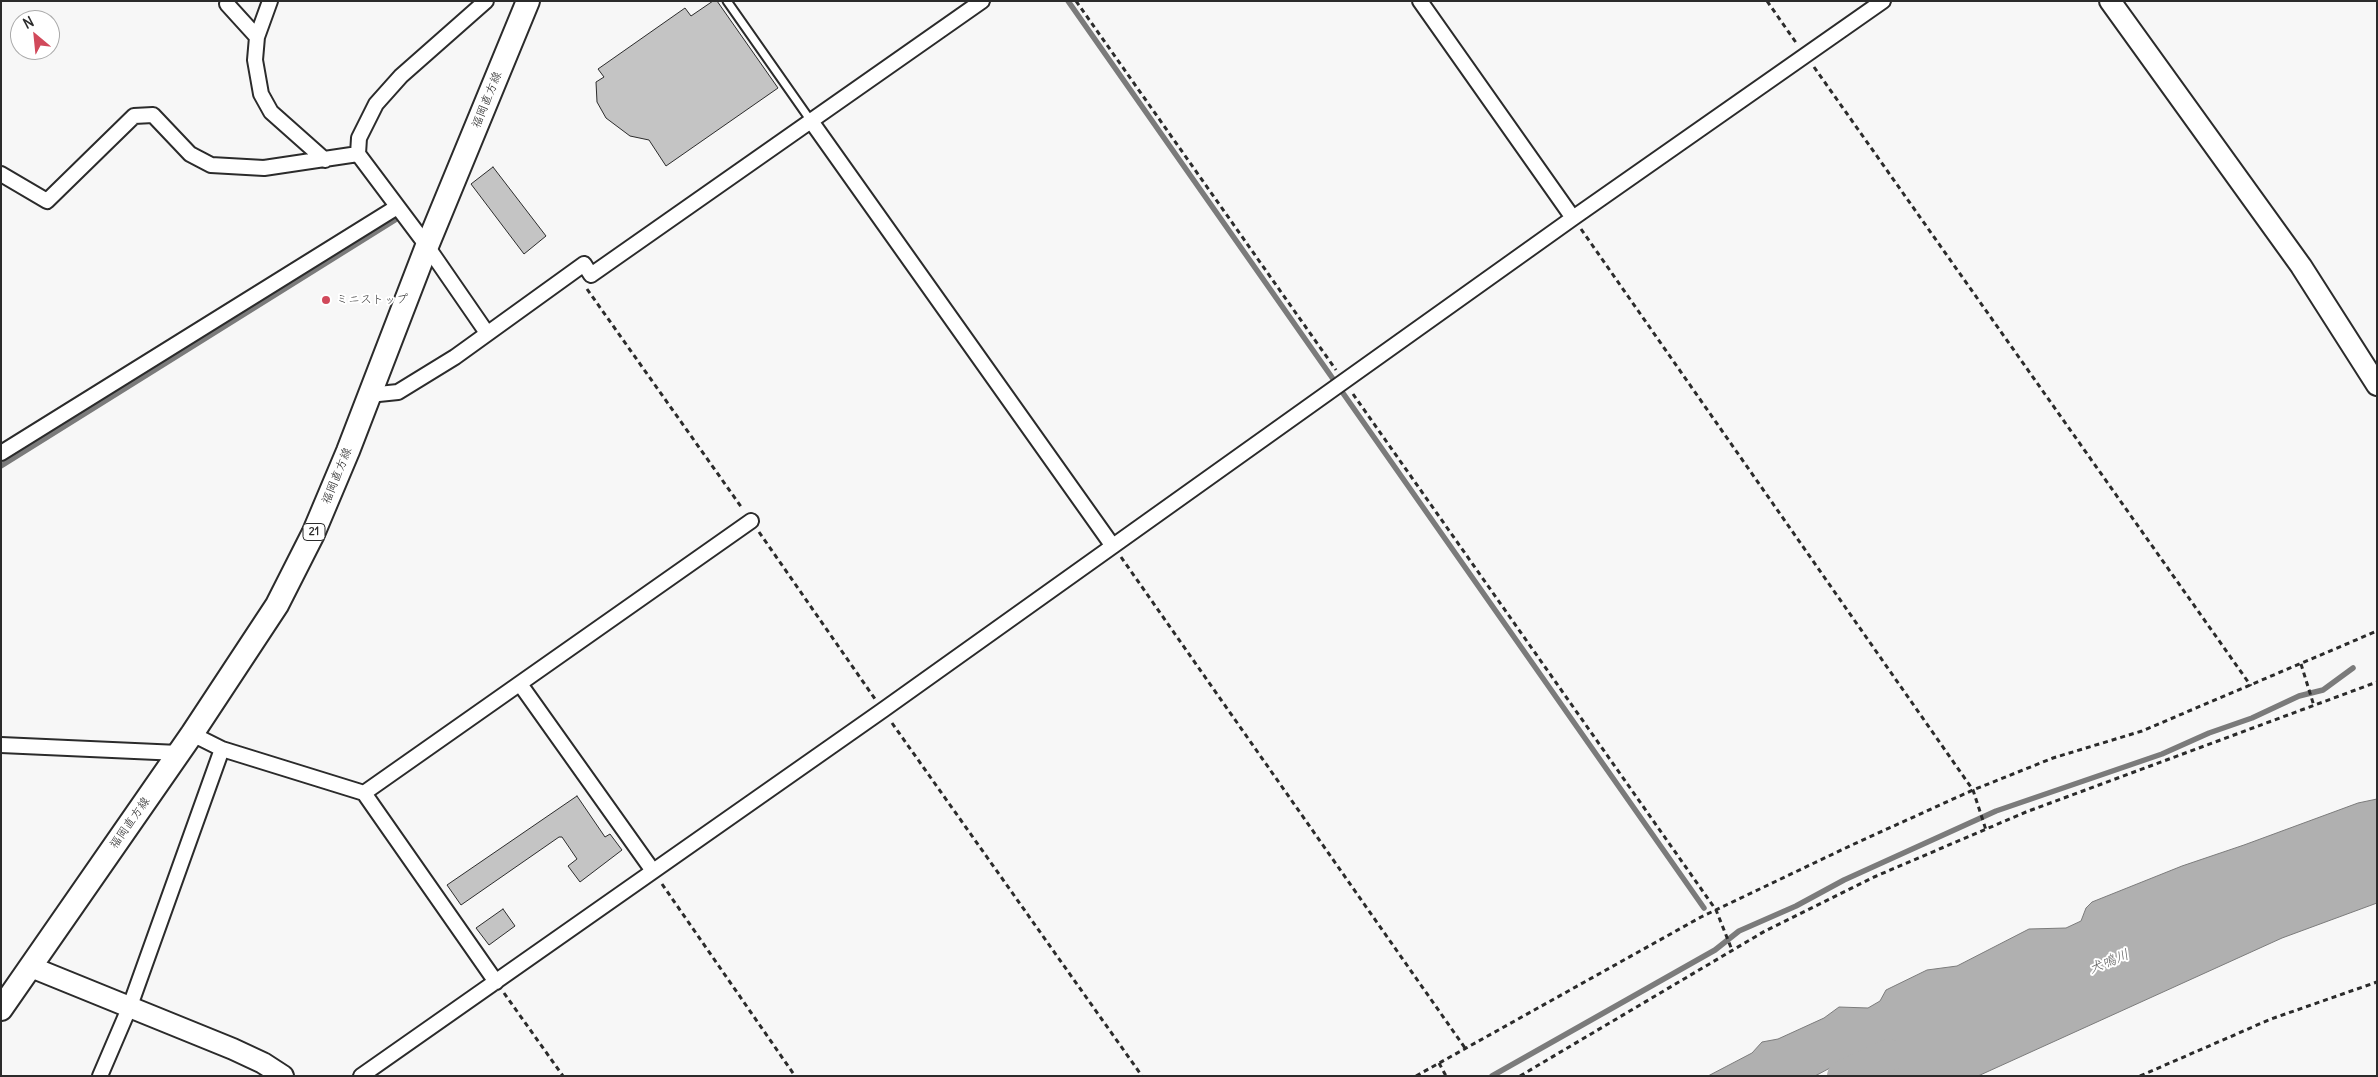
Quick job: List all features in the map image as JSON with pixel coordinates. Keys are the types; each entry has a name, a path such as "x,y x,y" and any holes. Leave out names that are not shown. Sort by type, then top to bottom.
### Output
{"main road":[{"name":"福岡直方線","path":"1,1010 192,734 285,589 314,534 427,246 528,1"}],"street":[{"path":"270,1 257,37 254,60 261,94 271,112 325,160"},
{"path":"486,1 401,76 376,104 359,138 358,154 427,246 488,333"},
{"path":"369,395 398,392 455,357 584,264 587,279 982,1"},
{"path":"1420,1 1573,218"},
{"path":"361,1076 883,710 1573,218 1883,1"},
{"path":"2110,1 2301,266 2377,385"},
{"path":"227,4 257,37"},
{"path":"1,174 47,201 134,116 153,115 190,154 210,165 264,168 358,154"},
{"path":"811,121 1112,545"},
{"path":"1,453 397,207"},
{"path":"364,793 751,521"},
{"path":"520,684 653,871"},
{"path":"192,734 222,749 364,793 496,982"},
{"path":"1,745 179,753"},
{"path":"100,1076 130,1006 222,749"},
{"path":"31,967 241,1053 263,1063 283,1076"}],"lane":[{"path":"727,1 811,121"}],"path":[{"path":"1076,1 1716,910 1732,950"},
{"path":"1767,1 2251,686"},
{"path":"1573,218 1973,790 1986,830"},
{"path":"587,279 751,521 1142,1076"},
{"path":"1112,545 1465,1048"},
{"path":"1416,1076 1716,910 1854,844 1973,790 2053,758 2142,731 2377,632"},
{"path":"2301,664 2314,706"},
{"path":"1520,1076 1732,950 1874,877 2035,809 2377,682"},
{"path":"653,871 795,1076"},
{"path":"496,982 563,1076"},
{"path":"2140,1076 2271,1019 2377,982"},
{"path":"1439,1063 1446,1076"}],"water":[{"path":"2377,799 2377,903 2282,938 1978,1076 1852,1076 1841,1069 1830,1068 1815,1076 1708,1076 1752,1053 1762,1042 1778,1039 1824,1018 1839,1007 1868,1008 1880,1001 1886,990 1927,970 1957,966 2029,929 2066,928 2081,921 2086,908 2092,902 2182,866 2358,803"}],"building":[{"path":"713,1 717,1 778,88 666,166 649,140 630,136 606,118 597,102 596,82 604,77 598,69 685,8 691,16"},
{"path":"493,167 546,236 524,254 471,184"},
{"path":"577,796 605,837 610,834 622,850 580,882 568,866 577,859 562,837 559,837 461,905 447,885"},
{"path":"503,909 515,926 489,945 476,928"}],"waterway":[{"path":"1068,1 1704,908"},
{"path":"1,466 395,220"},
{"path":"1492,1076 1715,950 1739,931 1796,906 1844,880 1996,811 2162,754 2209,733 2252,718 2299,696 2323,690 2353,668"},
{"name":"犬鳴川","path":"1843,1076 1889,1055"}],"place":[{"name":"ミニストップ","path":"326,300"}]}
